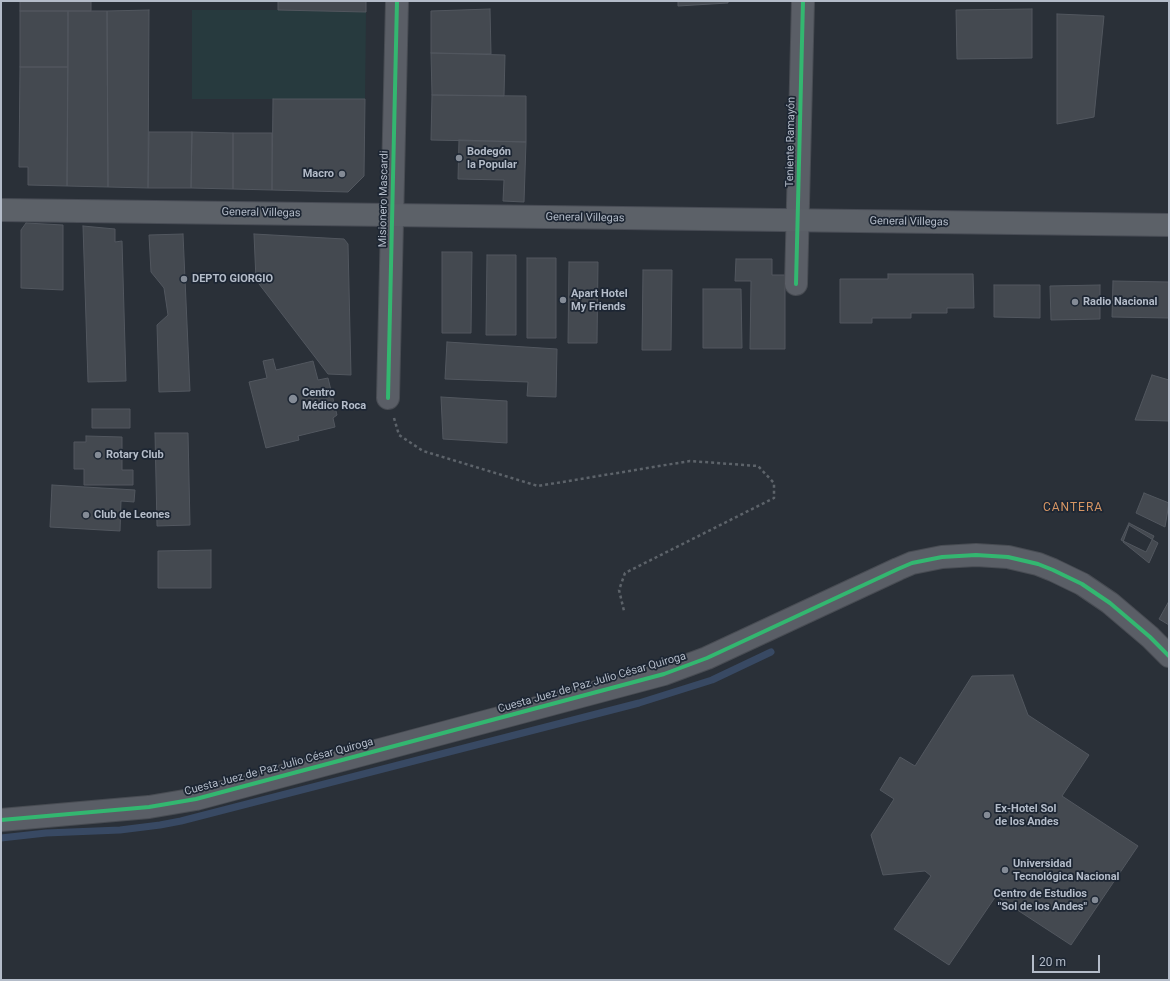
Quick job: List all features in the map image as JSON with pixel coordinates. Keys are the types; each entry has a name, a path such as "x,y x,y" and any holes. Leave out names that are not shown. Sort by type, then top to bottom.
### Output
{"main road":[{"name":"General Villegas","path":"1,210 1169,225"}],"street":[{"name":"Misionero Mascardi","path":"388,398 397,1"},
{"name":"Teniente Ramayón","path":"796,284 803,1"},
{"name":"Cuesta Juez de Paz Julio César Quiroga","path":"1,820 149,808 196,799 664,674 707,658 912,563 942,557 976,555 1008,557 1053,570 1082,584 1110,603 1169,656"}],"path":[{"path":"388,398 399,435 424,452 538,486 690,461 758,466 774,483 774,498 625,573 619,590 624,612"}],"green space":[{"path":"192,10 366,12 365,99 192,99"}],"building":[{"path":"20,1 91,1 91,11 20,11"},
{"path":"278,1 366,1 366,12 278,10"},
{"path":"678,1 728,1 728,3 678,6"},
{"path":"490,9 491,54 431,53 431,11"},
{"path":"1032,9 1032,58 957,59 956,10"},
{"path":"149,10 148,188 108,187 107,11"},
{"path":"20,11 68,11 68,67 20,67"},
{"path":"68,11 107,11 108,187 67,186"},
{"path":"1057,14 1104,16 1094,117 1057,124"},
{"path":"431,53 505,55 504,96 432,95"},
{"path":"20,67 68,67 67,186 28,185 28,167 19,167"},
{"path":"432,95 526,96 526,142 431,140"},
{"path":"273,99 365,99 364,176 348,192 272,190"},
{"path":"149,132 192,132 191,188 148,188"},
{"path":"192,132 233,133 233,189 191,188"},
{"path":"233,133 272,133 272,190 233,189"},
{"path":"459,140 526,142 524,202 503,201 504,180 458,179"},
{"path":"26,223 63,225 63,290 21,288 21,230"},
{"path":"83,226 115,229 115,242 122,241 126,381 88,382"},
{"path":"183,234 190,391 159,392 157,325 168,315 164,288 151,272 149,235"},
{"path":"254,234 344,239 348,244 351,375 328,374 256,280"},
{"path":"442,252 472,252 471,333 442,333"},
{"path":"487,255 516,255 516,335 486,335"},
{"path":"527,258 556,258 556,338 527,338"},
{"path":"736,259 772,259 772,275 785,275 785,349 750,349 751,281 735,281"},
{"path":"569,262 598,262 597,343 568,343"},
{"path":"643,270 672,270 671,350 642,350"},
{"path":"888,274 973,274 974,308 947,308 947,313 911,313 911,318 872,318 872,323 840,323 840,279 888,279"},
{"path":"1113,281 1169,282 1169,318 1112,317"},
{"path":"994,285 1040,285 1040,318 994,317"},
{"name":"Radio Nacional","path":"1100,285 1100,319 1051,320 1050,286"},
{"path":"703,289 741,289 742,348 703,348"},
{"path":"447,342 557,349 556,397 527,396 528,382 445,379"},
{"name":"Centro Médico Roca","path":"273,359 276,370 313,361 318,380 328,378 337,415 333,418 335,427 298,436 299,440 266,448 249,382 267,378 263,361"},
{"path":"1152,375 1169,380 1169,421 1135,420"},
{"path":"441,397 507,401 507,443 443,439"},
{"path":"92,409 130,409 130,428 92,428"},
{"path":"155,433 188,433 190,525 157,526"},
{"name":"Rotary Club","path":"86,436 122,437 122,470 133,470 133,485 84,485 84,469 74,469 74,442 86,442"},
{"name":"Club de Leones","path":"52,485 135,490 134,502 121,501 120,531 50,527"},
{"path":"1144,493 1169,503 1165,527 1136,513"},
{"path":"1129,523 1154,536 1146,552 1121,540"},
{"path":"1129,525 1158,543 1149,563 1123,542"},
{"path":"211,550 211,588 158,588 158,551"},
{"path":"1169,601 1169,625 1159,619"},
{"name":"Ex-Hotel Sol de los Andes","path":"1013,675 1028,715 1089,755 1062,796 1138,846 1071,945 996,896 949,965 894,929 931,876 925,871 883,875 871,835 894,799 880,790 900,757 915,766 972,676"}],"waterway":[{"path":"1,838 46,833 120,830 181,821 639,703 712,680 771,652"}],"cycle path":[{"path":"388,398 397,1"},
{"path":"796,284 803,1"},
{"path":"1,820 149,807 196,799 664,674 707,658 912,563 942,557 976,555 1008,557 1038,564 1053,570 1082,584 1110,603 1150,637 1169,656"}],"place":[{"name":"Bodegón la Popular","path":"459,158"},
{"name":"Macro","path":"342,174"},
{"name":"DEPTO GIORGIO","path":"184,279"},
{"name":"Apart Hotel My Friends","path":"563,300"},
{"name":"Radio Nacional","path":"1075,302"},
{"name":"Centro Médico Roca","path":"293,399"},
{"name":"Rotary Club","path":"98,455"},
{"name":"Club de Leones","path":"86,515"},
{"name":"Ex-Hotel Sol de los Andes","path":"987,815"},
{"name":"Universidad Tecnológica Nacional","path":"1005,870"},
{"name":"Centro de Estudios \"Sol de los Andes\"","path":"1095,900"}],"district":[{"name":"CANTERA","path":"1073,508"}]}
